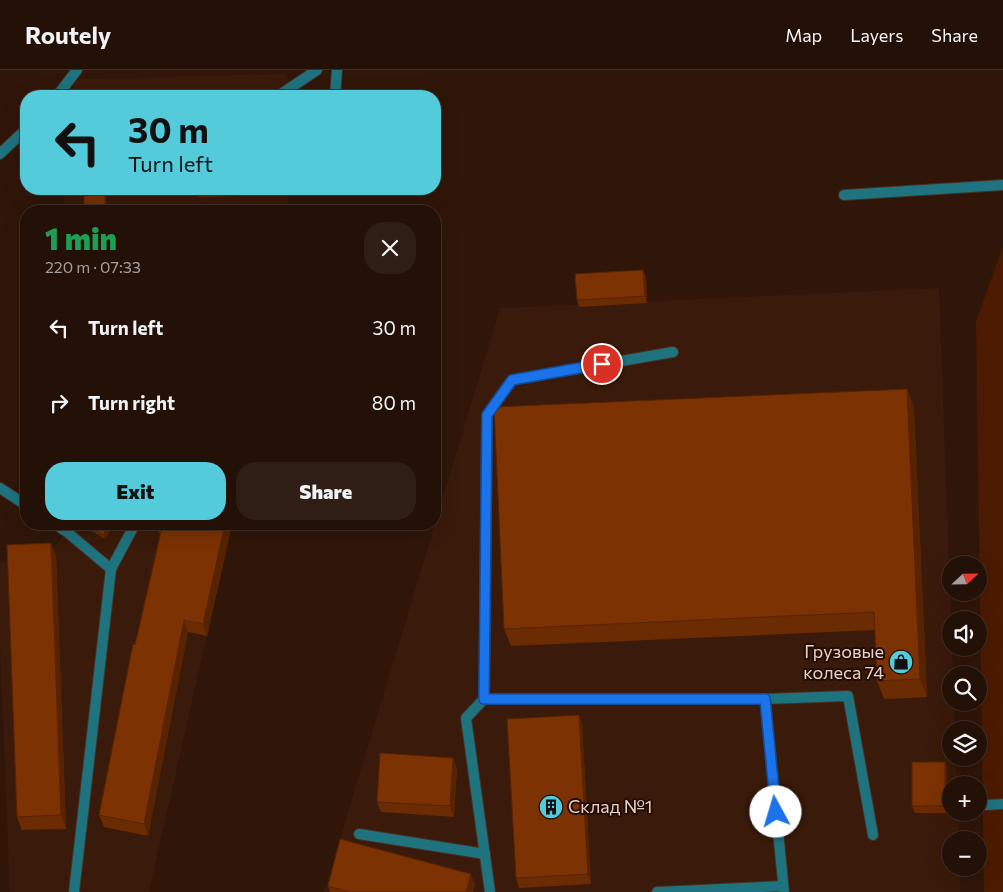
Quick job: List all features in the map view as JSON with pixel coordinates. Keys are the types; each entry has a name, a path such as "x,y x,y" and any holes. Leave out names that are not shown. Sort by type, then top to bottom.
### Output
{"street":[{"path":"62,90 77,70"},
{"path":"287,90 317,70"},
{"path":"335,90 337,70"},
{"path":"0,154 20,134"},
{"path":"844,195 1003,185"},
{"path":"490,892 466,718 484,699 487,415 512,380 673,352"},
{"path":"0,488 20,501"},
{"path":"64,530 112,569"},
{"path":"74,892 112,569 132,530"},
{"path":"484,699 765,699 848,696 873,835"},
{"path":"657,892 784,889 765,699"},
{"path":"987,805 1003,804"},
{"path":"359,834 485,854"}],"shaded area":[{"path":"286,74 293,90 73,90 74,79"},
{"path":"65,195 288,195 288,205 64,205"},
{"path":"1003,247 1003,892 984,892 984,876 987,876 987,831 983,831 983,821 987,821 987,776 982,776 982,766 987,766 987,721 982,721 981,711 987,711 987,666 981,666 981,656 987,656 987,611 980,611 980,601 988,601 988,556 979,556 976,321"},
{"path":"939,288 949,556 942,556 942,601 950,601 951,611 942,611 942,656 952,656 953,666 942,666 942,711 954,711 955,721 942,721 942,766 956,766 957,776 942,776 942,821 958,821 959,831 942,831 942,876 960,876 960,892 324,892 433,530 441,530 441,504 500,308"},
{"path":"68,530 231,530 149,892 10,892 0,641 0,562 45,560"}],"building":[{"path":"84,195 105,195 105,205 84,205"},
{"path":"643,270 645,296 577,300 575,274"},
{"path":"907,389 920,679 877,681 874,612 504,629 494,407"},
{"path":"94,530 106,530 103,535"},
{"path":"162,530 224,530 203,624 184,620 144,824 99,815 133,644 135,645"},
{"path":"51,543 61,815 17,817 7,545"},
{"name":"Склад №1","path":"579,715 588,874 516,878 507,719"},
{"path":"380,753 453,758 450,806 377,802"},
{"path":"912,762 942,762 942,766 945,766 945,776 942,776 942,806 912,806"},
{"path":"340,839 471,874 466,892 349,892 328,886"}],"place":[{"name":"Грузовые колеса 74","path":"901,662"},
{"name":"Склад №1","path":"551,807"}],"route":[{"path":"602,364 512,380 487,415 484,699 765,699 776,812"}]}
